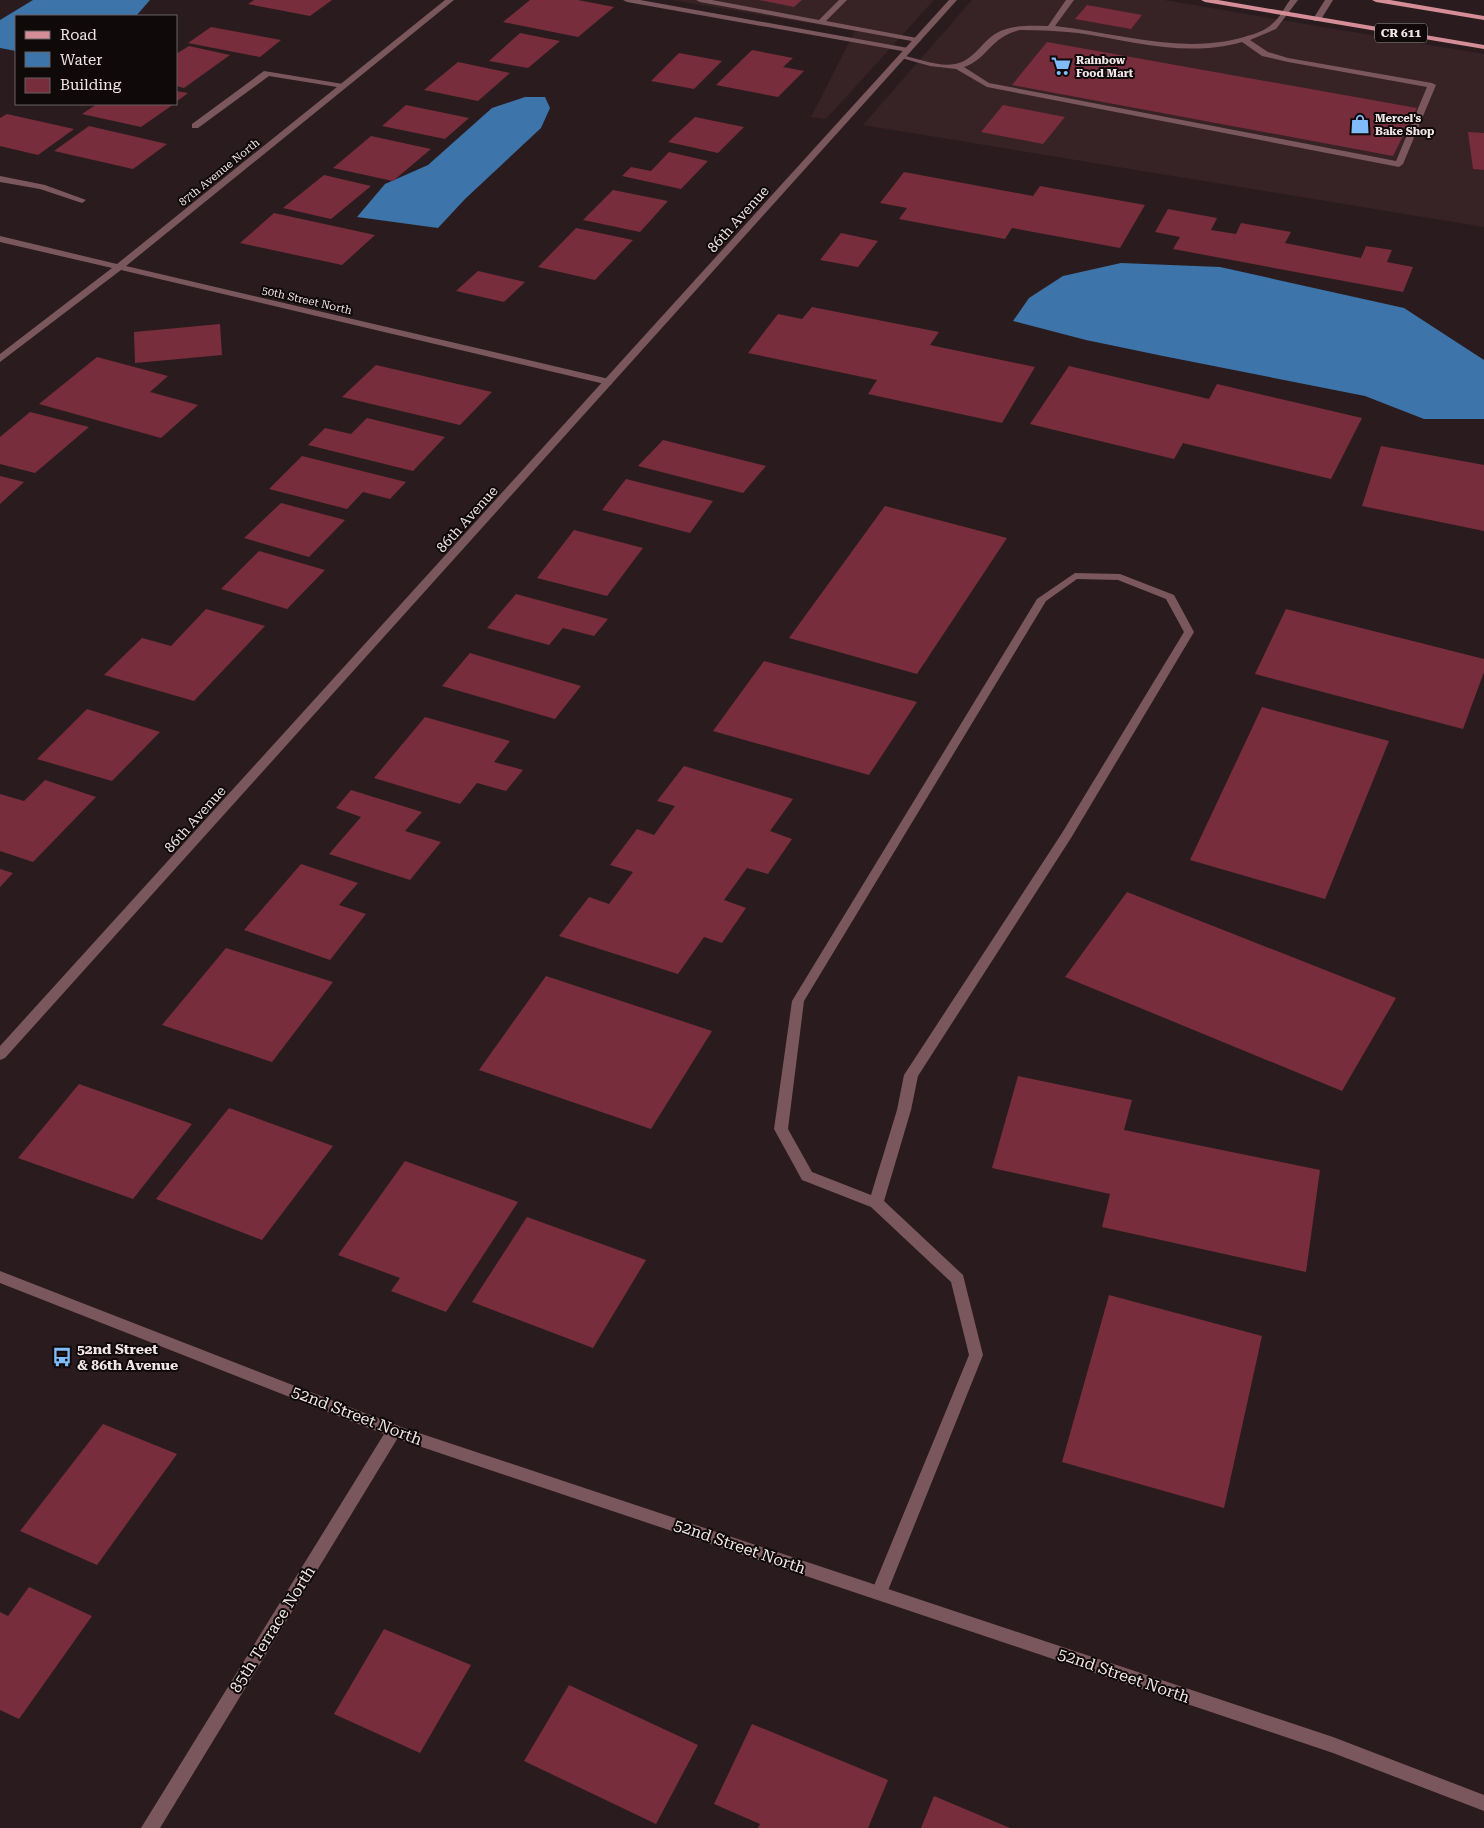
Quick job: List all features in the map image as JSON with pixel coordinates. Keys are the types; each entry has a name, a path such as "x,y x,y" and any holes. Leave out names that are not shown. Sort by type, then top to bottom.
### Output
{"main road":[{"name":"CR 611","path":"1205,0 1484,47"},
{"name":"CR 611","path":"1376,0 1484,18"}],"street":[{"name":"87th Avenue North","path":"0,359 118,267 450,0"},
{"path":"627,0 905,54 957,66 987,85 1400,164 1432,85 1288,60 1265,54 1244,40"},
{"path":"700,0 917,40"},
{"path":"821,22 843,0"},
{"name":"86th Avenue","path":"0,1056 953,0"},
{"path":"1051,26 1070,0"},
{"path":"957,66 968,63 999,33 1010,29 1051,26 1129,40 1172,45 1217,47 1244,40 1276,26 1294,0"},
{"path":"1317,19 1329,0"},
{"path":"195,126 267,73 343,86"},
{"path":"0,179 42,187 82,200"},
{"name":"50th Street North","path":"0,239 609,382"},
{"path":"876,1203 904,1110 912,1075 1067,835 1189,632 1170,597 1120,577 1075,576 1042,599 798,1001 781,1129 807,1176 876,1203 958,1279 976,1355 879,1593"},
{"name":"52nd Street North","path":"0,1278 394,1430 1333,1745 1484,1803"},
{"name":"85th Terrace North","path":"150,1828 394,1430"}],"shaded area":[{"path":"672,0 934,0 826,119 811,117 855,31"},
{"path":"972,0 1164,0 1484,54 1484,227 863,125"}],"water":[{"path":"33,0 150,0 137,15 15,15 15,51 0,48 0,20"},
{"path":"525,97 545,97 550,108 541,128 465,199 438,228 357,217 385,184 428,165 492,108"},
{"path":"1121,263 1220,267 1404,308 1484,360 1484,419 1424,419 1365,396 1086,340 1013,321 1029,298 1063,276"}],"building":[{"path":"254,0 332,0 310,16 248,4"},
{"path":"530,0 578,0 614,7 578,37 503,22"},
{"path":"759,0 802,0 794,7"},
{"path":"1087,5 1142,15 1131,29 1075,19"},
{"path":"211,27 281,40 260,57 188,43"},
{"path":"520,33 560,41 528,68 489,61"},
{"path":"1047,42 1417,108 1393,156 1012,85"},
{"path":"189,46 230,55 184,88 178,86 178,53"},
{"path":"752,50 793,58 783,67 804,71 778,97 716,85"},
{"path":"679,53 722,61 694,89 651,81"},
{"path":"458,62 510,73 478,101 424,90"},
{"path":"178,91 188,93 178,100"},
{"path":"96,105 173,105 141,127 82,114"},
{"path":"406,105 469,118 445,139 382,126"},
{"path":"1003,105 1065,117 1043,144 981,132"},
{"path":"7,114 74,129 38,155 0,146 0,118"},
{"path":"695,117 744,127 718,153 668,142"},
{"path":"89,126 167,144 133,169 54,151"},
{"path":"1468,132 1484,133 1484,170 1473,169"},
{"path":"371,136 431,149 393,181 333,168"},
{"path":"669,152 708,161 681,189 622,176 631,167 651,171"},
{"path":"904,172 1033,196 1040,186 1145,205 1120,248 1012,228 1005,239 899,219 907,208 880,203"},
{"path":"324,175 371,186 331,219 283,208"},
{"path":"613,190 668,201 640,232 583,220"},
{"path":"1168,209 1217,218 1211,230 1236,234 1241,223 1291,232 1285,243 1361,258 1366,246 1392,250 1387,262 1413,267 1403,292 1173,249 1180,237 1155,232"},
{"path":"274,213 375,235 342,265 240,243"},
{"path":"576,228 633,240 595,280 538,267"},
{"path":"841,233 878,241 858,267 820,260"},
{"path":"478,271 525,282 504,302 456,291"},
{"path":"812,307 939,332 930,345 1035,367 1002,423 868,394 877,380 748,353 778,314 802,319"},
{"path":"220,324 222,355 135,363 134,332"},
{"path":"97,357 168,376 150,392 198,405 161,438 39,404"},
{"path":"376,365 492,392 460,425 342,397"},
{"path":"1069,366 1209,399 1217,384 1362,418 1331,479 1183,443 1174,459 1030,424"},
{"path":"30,412 89,427 35,473 0,464 0,437"},
{"path":"367,418 445,437 413,471 308,445 325,428 351,434"},
{"path":"663,440 766,466 743,493 638,466"},
{"path":"1381,446 1484,465 1484,531 1362,506"},
{"path":"302,456 406,482 390,499 363,492 347,509 269,489"},
{"path":"0,476 24,482 0,504"},
{"path":"626,479 713,501 690,533 602,510"},
{"path":"281,503 345,520 309,557 244,538"},
{"path":"885,506 1007,538 917,674 789,638"},
{"path":"574,530 643,548 607,596 537,578"},
{"path":"259,551 325,570 287,609 221,589"},
{"path":"516,594 608,619 594,636 563,628 549,645 487,628"},
{"path":"206,609 265,626 194,701 104,675 142,638 171,646"},
{"path":"1286,609 1484,659 1484,672 1463,729 1255,674"},
{"path":"470,653 581,686 555,719 442,686"},
{"path":"764,661 917,702 869,775 713,731"},
{"path":"1262,707 1389,741 1325,899 1190,860"},
{"path":"87,709 160,732 112,781 37,759"},
{"path":"425,717 510,741 494,762 523,770 506,791 477,783 460,804 374,778"},
{"path":"684,766 793,799 770,831 792,839 768,874 747,868 724,900 746,908 722,943 704,937 678,974 559,936 589,897 609,904 633,872 610,865 637,829 654,835 675,806 657,801"},
{"path":"45,780 96,797 33,862 0,851 0,794 24,801"},
{"path":"351,790 422,812 405,831 441,842 410,880 329,854 361,817 336,808"},
{"path":"301,864 358,883 339,905 366,914 330,960 244,930"},
{"path":"0,869 13,873 0,887"},
{"path":"1127,892 1396,998 1342,1091 1065,977"},
{"path":"226,948 333,982 272,1062 162,1025"},
{"path":"546,976 712,1031 651,1129 479,1070"},
{"path":"1018,1076 1132,1100 1124,1130 1320,1170 1306,1272 1102,1227 1110,1194 992,1168"},
{"path":"79,1084 192,1124 133,1199 18,1158"},
{"path":"229,1108 333,1146 262,1240 156,1199"},
{"path":"405,1161 518,1202 446,1312 391,1291 400,1278 338,1255"},
{"path":"527,1217 646,1260 593,1348 472,1302"},
{"path":"1109,1295 1262,1336 1224,1508 1062,1462"},
{"path":"103,1424 177,1454 97,1565 20,1531"},
{"path":"29,1587 92,1616 19,1719 0,1710 0,1612 8,1616"},
{"path":"384,1629 471,1665 420,1753 334,1714"},
{"path":"569,1685 698,1745 656,1824 524,1761"},
{"path":"752,1724 888,1780 868,1828 758,1828 760,1824 714,1804"},
{"path":"934,1796 1010,1828 921,1828"}],"place":[{"name":"Rainbow Food Mart","path":"1061,66"},
{"name":"Mercel's Bake Shop","path":"1360,124"},
{"name":"52nd Street & 86th Avenue","path":"62,1357"}]}
